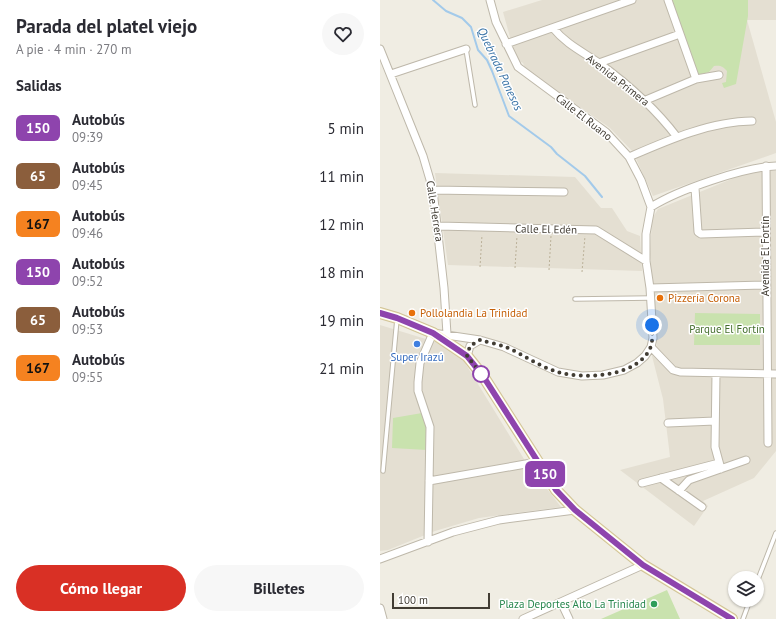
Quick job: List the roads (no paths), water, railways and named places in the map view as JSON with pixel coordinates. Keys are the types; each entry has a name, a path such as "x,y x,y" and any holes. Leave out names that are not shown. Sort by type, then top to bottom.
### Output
{"main road":[{"path":"380,313 397,318 433,333 467,356 483,376 556,490 575,510 643,565 732,619"}],"street":[{"name":"Calle El Ruano","path":"490,0 496,22 518,67 522,72 606,132 629,157 641,180 651,207"},
{"path":"506,44 632,0"},
{"path":"668,0 696,79"},
{"name":"Avenida Primera","path":"553,28 569,44 599,63 646,100 662,117 677,137"},
{"path":"599,63 680,34"},
{"name":"Calle Herrera","path":"380,49 423,156 433,190 446,303 447,334"},
{"path":"391,74 466,49"},
{"path":"646,100 696,79 719,75"},
{"path":"629,157 677,137 736,121 752,121"},
{"path":"428,542 430,426 418,391 418,382 420,363 433,333 480,340 504,346 558,372 582,376 603,375 624,370 637,363 645,356 651,347 653,338 651,298 646,261 646,234 651,207 673,195 730,175 766,166 776,166"},
{"name":"Avenida El Fortín","path":"766,166 765,285 768,374 768,443"},
{"path":"695,188 698,232 702,234 765,232"},
{"path":"433,190 564,192"},
{"name":"Calle El Edén","path":"438,226 596,230 646,261"},
{"path":"650,288 765,285"},
{"path":"467,356 470,346 480,340"},
{"path":"651,347 673,370 680,372 716,374 776,374"},
{"path":"716,374 715,447 720,466"},
{"path":"668,423 715,421"},
{"path":"642,483 746,460"},
{"path":"429,481 538,462"},
{"path":"679,491 689,480 720,466"},
{"path":"661,478 702,507"},
{"path":"380,559 453,532 499,520 575,510"},
{"path":"523,619 643,565"},
{"path":"561,602 569,619"},
{"path":"380,608 383,619"}],"lane":[{"path":"466,49 475,105"},
{"path":"575,299 651,298"},
{"path":"383,472 397,318"},
{"path":"761,571 776,533"},
{"path":"743,619 747,607"}],"waterway":[{"name":"Quebrada Panesos","path":"433,0 446,11 462,18 471,27 478,50 487,60 509,116 551,147 557,154 585,176 602,197"}],"place":[{"name":"Pizzería Corona","path":"660,298"},
{"name":"Pollolandia La Trinidad","path":"412,313"},
{"name":"Super Irazú","path":"417,344"},
{"name":"Plaza Deportes Alto La Trinidad","path":"654,604"}],"park label":[{"name":"Parque El Fortín","path":"727,329"}]}
